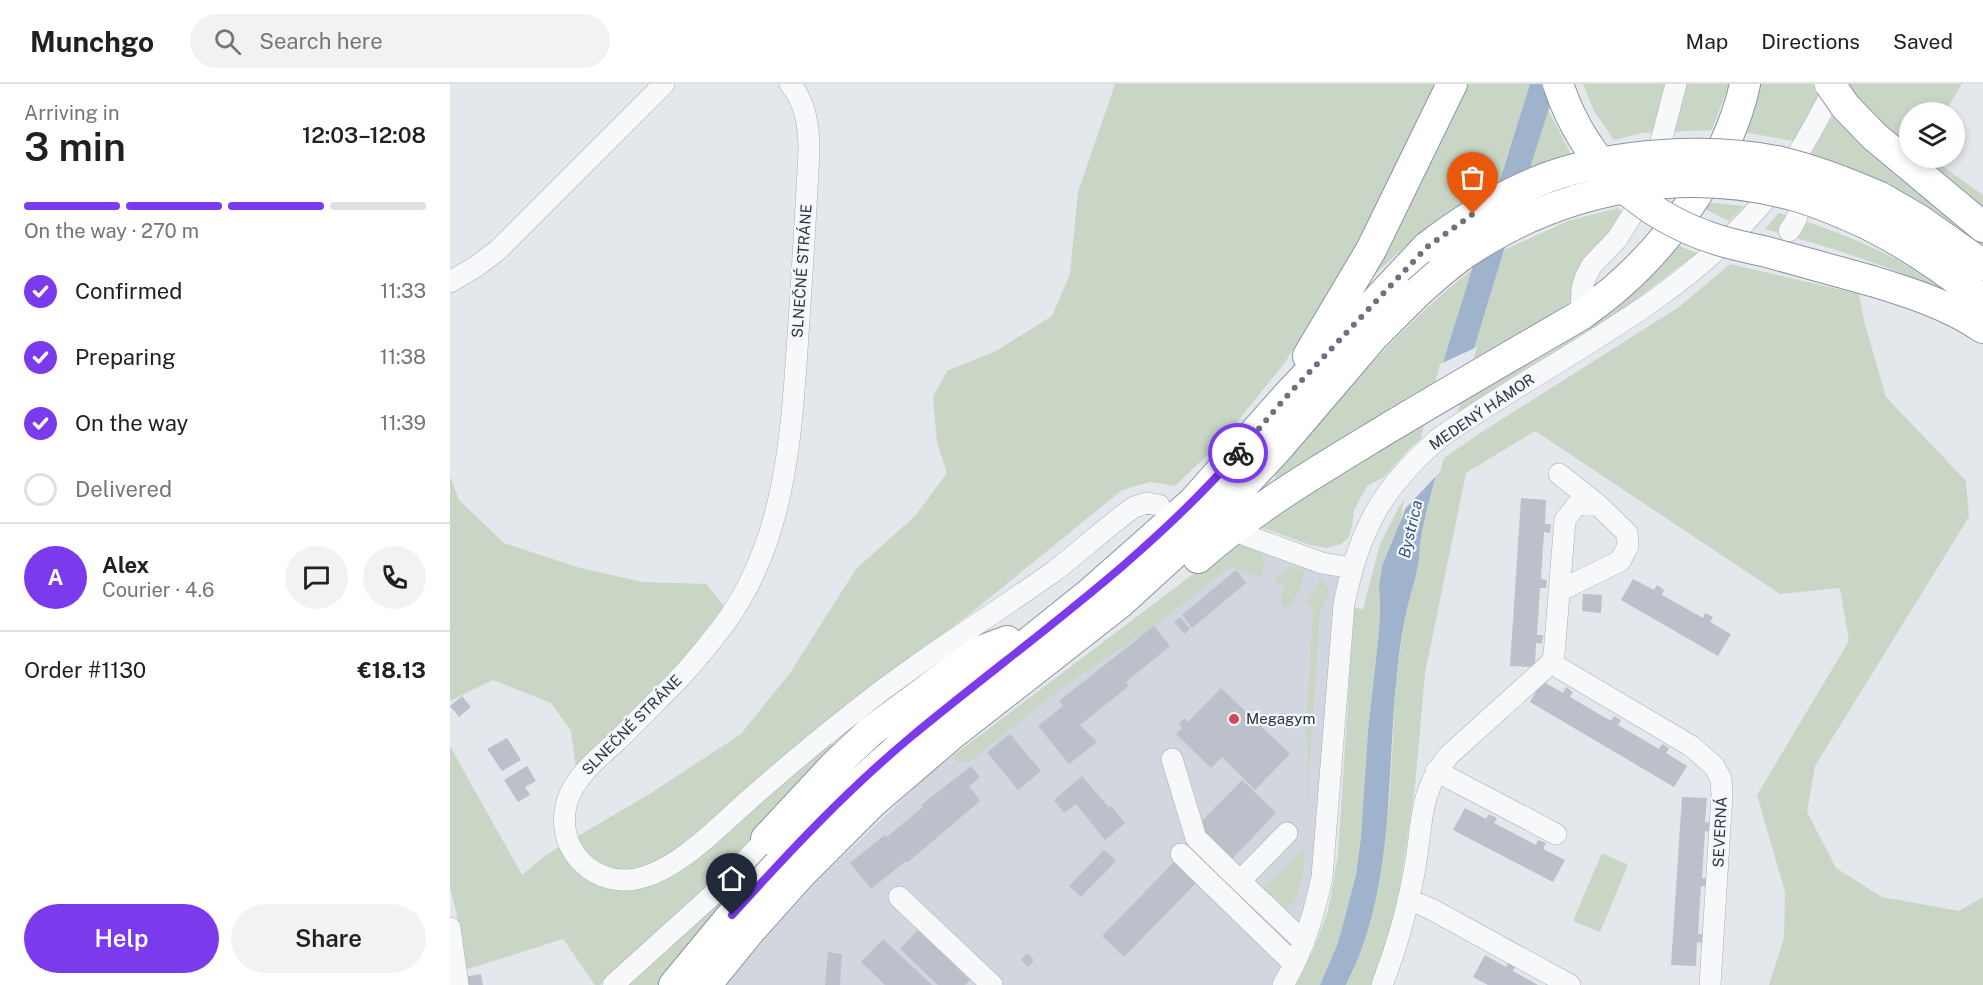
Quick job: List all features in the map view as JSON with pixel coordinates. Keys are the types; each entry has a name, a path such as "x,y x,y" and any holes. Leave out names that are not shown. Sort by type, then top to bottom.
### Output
{"highway":[{"path":"1287,396 1319,336 1351,287 1371,250 1452,84"},
{"path":"1558,84 1566,107 1585,144 1609,174 1645,206 1680,225 1717,239 1915,294 1947,307 1983,328"},
{"path":"1120,603 1183,571 1221,537 1259,509 1337,458 1581,315 1618,286 1646,259 1666,235 1718,160 1730,132 1745,84"},
{"path":"1830,84 1845,106 1874,136 1983,227"},
{"path":"912,736 1150,542 1216,478 1287,396 1427,247 1473,214 1527,186 1569,172 1639,157 1713,154 1781,162 1846,182 1874,210 1896,238 1926,257 1983,300"},
{"path":"706,985 801,874 873,802 950,736 1120,603 1211,520 1279,447 1372,338 1418,292 1465,253 1526,219 1579,198 1636,185 1692,183 1759,188 1832,208 1874,210 1918,219 1983,266"},
{"path":"674,985 822,817 912,736 1007,641 1102,566 1183,494 1250,420 1319,336"},
{"path":"766,839 834,766 871,731 978,652 1007,641"}],"street":[{"path":"450,282 477,266 498,249 664,84"},
{"name":"SLNEČNÉ STRÁNE","path":"790,84 804,107 809,128 809,151 795,376 786,469 780,504 755,572 725,623 685,672 597,759 574,787 567,802 565,831 578,860 606,877 623,881 642,879 659,871 700,843 856,710 1053,571 1134,507 1147,503 1159,505"},
{"path":"1581,315 1582,288 1586,276 1592,265 1617,239 1642,199 1653,172 1676,84"},
{"name":"MEDENÝ HÁMOR","path":"1283,985 1304,942 1322,877 1344,604 1351,568 1367,525 1381,500 1414,460 1455,426 1660,296 1710,257 1758,208 1786,174 1801,151 1836,84"},
{"path":"1786,174 1798,192 1799,209 1795,223 1789,231"},
{"path":"1559,474 1596,503 1627,533 1628,546 1620,561 1559,591"},
{"path":"1382,985 1408,899 1423,807 1429,785 1436,771 1449,755 1551,663 1554,655 1565,520 1577,505 1596,503"},
{"path":"1245,536 1311,559 1351,568"},
{"name":"SEVERNÁ","path":"1551,663 1691,746 1714,766 1721,779 1722,795 1710,985"},
{"path":"1172,759 1196,838 1304,942"},
{"path":"1436,771 1556,834"},
{"path":"1240,881 1287,833"},
{"path":"613,985 719,889 766,839"},
{"path":"1181,854 1294,964"},
{"path":"899,897 992,985"},
{"path":"1408,899 1433,910 1570,985"},
{"path":"450,928 458,985"}],"shaded area":[{"path":"1236,542 1353,578 1329,885 1287,985 723,985 818,880 930,773"}],"green space":[{"path":"1115,84 1436,84 1369,227 1325,302 1283,365 1220,443 1175,486 1150,482 1122,490 971,613 822,725 828,744 837,744 763,830 714,881 600,985 595,985 563,939 465,970 459,923 450,888 450,746 522,875 546,855 651,793 741,734 790,673 856,569 915,516 947,473 937,442 933,397 947,371 996,351 1052,316 1070,274 1078,192"},
{"path":"1465,84 1530,84 1499,182 1461,204 1426,229 1361,288"},
{"path":"1583,84 1729,84 1712,130 1642,133 1614,140 1594,111"},
{"path":"1759,84 1816,84 1821,91 1794,141 1742,132"},
{"path":"1848,84 1962,84 1951,102 1899,102 1899,142 1847,88"},
{"path":"1548,110 1571,154 1529,168"},
{"path":"1835,112 1983,241 1983,246 1902,192 1858,171 1811,154"},
{"path":"1929,168 1945,168 1983,195 1983,211"},
{"path":"1703,202 1744,206 1729,221 1701,207"},
{"path":"1618,208 1628,216 1576,295 1540,324 1470,361 1504,250 1568,221"},
{"path":"1779,213 1872,248 1916,271 1956,300 1887,268 1765,229"},
{"path":"1677,245 1697,253 1623,309 1512,377 1432,430 1410,448 1384,477 1367,486 1354,510 1348,538 1341,544 1327,548 1310,545 1260,527 1295,501 1585,331 1620,302"},
{"path":"1730,264 1859,294 1864,321 1886,397 1966,481 1969,517 1815,766 1807,812 1836,868 1882,897 1959,911 1983,897 1983,985 1769,985 1784,938 1785,892 1757,795 1849,641 1840,588 1780,594 1535,431 1466,473 1425,673 1415,786 1393,935 1376,985 1346,985 1353,971 1377,893 1390,795 1396,678 1405,618 1419,559 1421,534 1440,461 1477,435 1679,307"},
{"path":"1473,269 1438,382 1357,428 1279,479 1275,479 1287,456 1376,358 1423,312"},
{"path":"450,476 459,500 504,543 580,568 643,582 706,584 724,606 677,667 576,768 571,731 551,703 493,680 450,701"},
{"path":"1409,493 1395,538 1382,566 1379,585 1379,633 1356,875 1338,943 1320,985 1296,985 1314,948 1328,911 1338,855 1354,608 1363,609 1380,544"},
{"path":"1236,542 1255,550 1262,557 1261,577 1230,567 1154,626 1056,692 969,762 955,761 953,756"},
{"path":"1291,567 1305,572 1290,607 1285,607 1280,603 1285,586 1274,582 1279,575"},
{"path":"1320,579 1327,586 1328,593 1320,609 1307,808 1308,744 1306,738 1313,608 1306,603"},
{"path":"833,781 726,902 657,985 626,985"},
{"path":"1305,839 1304,866 1300,887 1297,896 1287,908 1264,888 1302,850"},
{"path":"1602,853 1628,865 1600,932 1573,921"}],"water":[{"name":"Bystrica","path":"1530,84 1557,84 1511,226 1422,531 1418,566 1405,618 1398,664 1384,851 1376,897 1364,941 1346,985 1320,985 1338,943 1356,875 1379,632 1379,585 1382,566 1404,513 1445,356"}],"pier":[{"path":"1477,347 1440,472 1401,513 1440,364"}],"building":[{"path":"1521,498 1546,500 1545,524 1551,524 1550,533 1544,532 1541,579 1547,580 1546,588 1540,588 1537,635 1543,635 1542,644 1536,643 1535,667 1510,666"},
{"path":"1236,570 1246,583 1192,628 1182,615"},
{"path":"1633,579 1654,590 1657,585 1664,590 1662,595 1703,618 1705,613 1713,617 1710,622 1731,634 1718,656 1621,600"},
{"path":"1583,594 1602,595 1601,613 1582,611"},
{"path":"1180,617 1190,629 1184,634 1174,622"},
{"path":"1154,626 1170,646 1126,682 1129,686 1080,725 1097,742 1069,764 1038,726 1063,706 1059,701"},
{"path":"1542,681 1563,693 1566,687 1573,692 1570,697 1611,721 1614,716 1621,720 1618,725 1659,749 1662,744 1669,748 1666,753 1687,766 1674,787 1530,702"},
{"path":"1221,688 1290,754 1255,790 1222,757 1211,768 1176,734 1182,728 1179,724 1184,718 1188,722"},
{"path":"462,696 471,707 459,717 450,706"},
{"path":"1010,734 1041,771 1018,790 987,752"},
{"path":"507,738 521,760 502,771 487,749"},
{"path":"527,766 536,781 525,787 530,795 518,802 504,780"},
{"path":"971,766 980,777 969,786 980,801 907,863 906,861 871,889 850,863 885,835 887,837 923,807 921,805"},
{"path":"1082,776 1125,823 1105,840 1076,804 1064,813 1054,800"},
{"path":"1242,780 1276,813 1232,859 1209,836 1207,839 1198,825"},
{"path":"1682,797 1707,798 1705,822 1711,823 1711,832 1705,831 1702,878 1708,879 1707,887 1701,886 1698,934 1704,934 1704,943 1697,942 1696,966 1671,965"},
{"path":"1465,808 1486,819 1489,814 1497,818 1494,823 1536,845 1538,840 1546,843 1543,849 1565,860 1553,882 1453,830"},
{"path":"1104,850 1116,861 1081,897 1069,886"},
{"path":"1175,861 1197,882 1124,957 1102,936"},
{"path":"918,930 970,980 965,985 938,985 900,949"},
{"path":"883,939 932,985 885,985 861,962"},
{"path":"828,952 842,954 840,985 825,985"},
{"path":"1027,953 1034,960 1028,967 1021,960"},
{"path":"1485,955 1506,967 1509,961 1516,966 1513,971 1538,985 1488,985 1473,977"},
{"path":"481,974 483,985 465,985 464,977"}],"way so far":[{"path":"1238,453 1287,396 1427,247 1473,214"}],"place":[{"name":"Megagym","path":"1234,719"}],"route":[{"path":"732,915 822,817 912,736 1142,550 1193,502 1238,453"}]}
